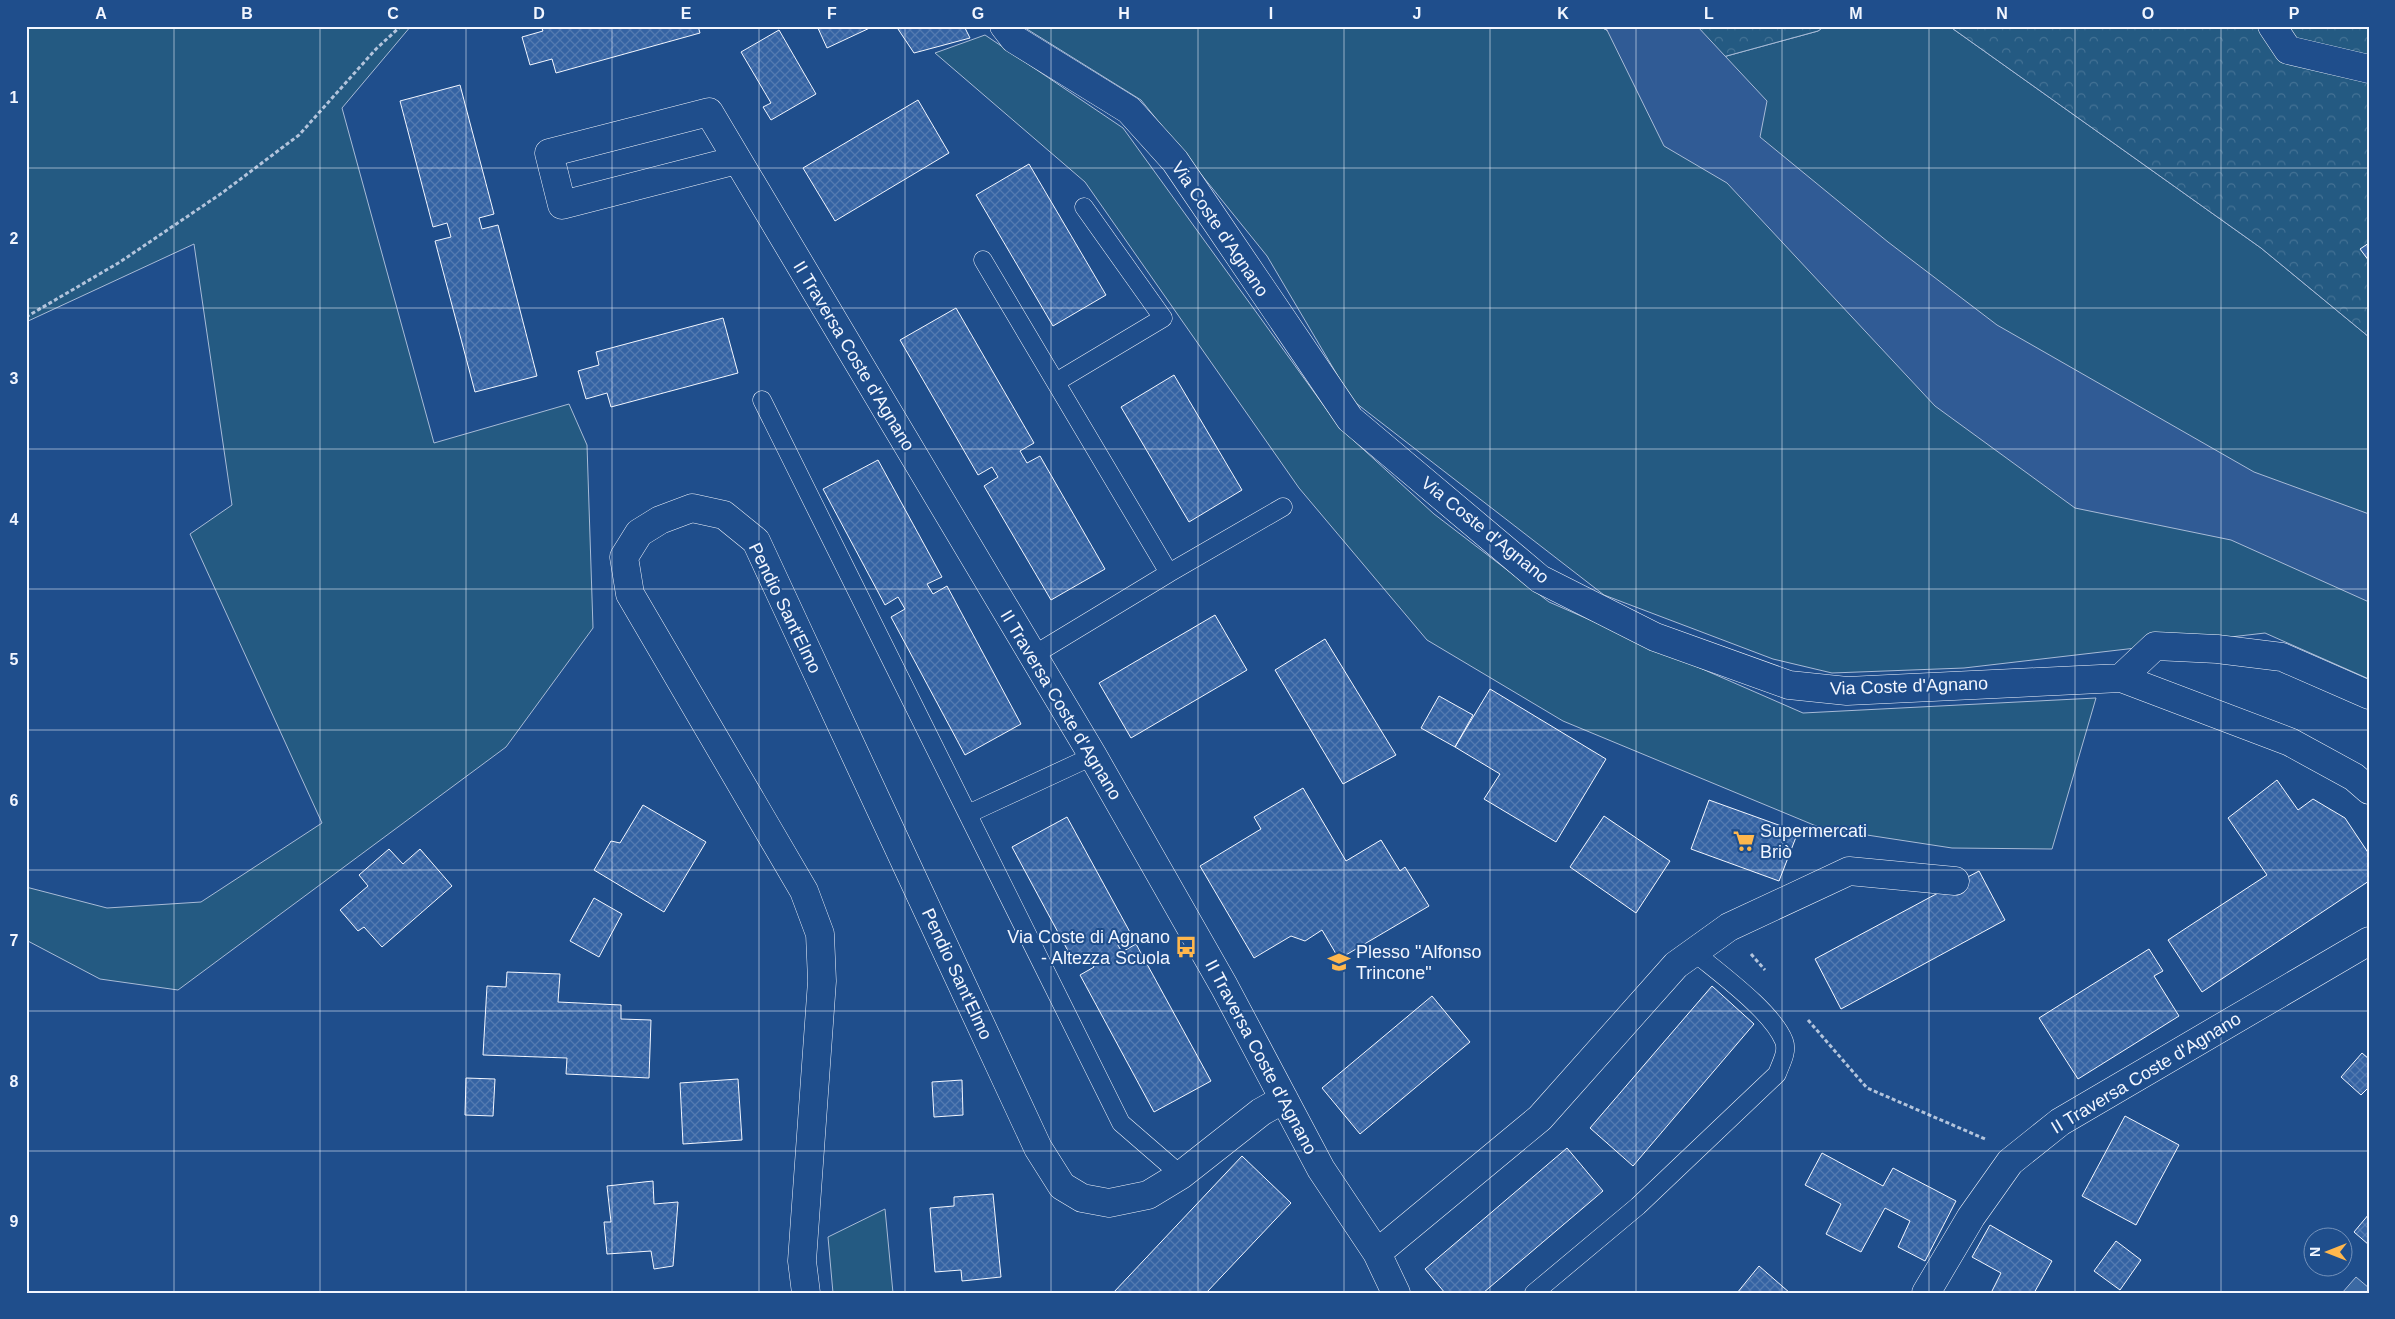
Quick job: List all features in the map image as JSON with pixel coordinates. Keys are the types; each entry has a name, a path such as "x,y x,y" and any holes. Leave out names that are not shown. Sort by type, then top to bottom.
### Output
{"street":[{"name":"Via Coste d'Agnano","path":"1004,26 1014,39 1129,110 1175,161 1350,419 1540,579 1655,637 1789,686 1847,691 2121,678"},
{"path":"2272,26 2288,50 2369,69"},
{"name":"II Traversa Coste d'Agnano","path":"737,160 562,205 549,153 709,112 1093,756 1224,986 1321,1169 1377,1253 1396,1293"},
{"name":"Pendio Sant'Elmo","path":"806,1293 802,1261 822,981 820,934 804,891 630,594 624,557 639,533 660,520 692,508 724,515 756,541 1038,1148 1062,1186 1082,1198 1109,1203 1148,1195 1182,1175 1262,1112 1284,1098"},
{"path":"2369,695 2282,656 2217,649 2155,646 2121,678 2290,742 2354,777 2369,790"},
{"path":"1377,1253 1540,1118 1676,965 1728,928 1848,871 1955,882"},
{"name":"II Traversa Coste d'Agnano","path":"1926,1293 1971,1217 2010,1162 2060,1122 2369,941"}],"lane":[{"path":"1056,382 1163,318 1084,207"},
{"path":"983,260 1169,573"},
{"path":"762,400 1122,1122 1182,1175"},
{"path":"1032,656 1283,507"},
{"path":"968,814 1093,756"},
{"path":"1534,1293 1638,1206 1777,1074 1785,1054 1784,1041 1765,1014 1694,952"}],"path":[{"path":"26,318 120,262 222,194 299,135 376,49 401,26"},
{"path":"1728,928 1766,971"},
{"path":"1804,1015 1867,1088 2020,1154"}],"green space":[{"path":"26,26 411,26 342,108 434,443 569,404 587,445 593,628 506,747 178,990 100,979 26,940 26,887 107,908 201,902 322,823 190,534 232,505 194,244 26,322"},
{"path":"1022,26 1599,26 1679,69 1818,31 1825,26 1949,26 2261,248 2369,337 2369,679 2265,633 1964,668 1832,673 1773,659 1604,595 1352,400 1267,256 1141,100"},
{"path":"1599,26 1825,26 1818,31 1679,69"},
{"path":"1949,26 2369,26 2369,337 2261,248"},
{"path":"985,35 1123,128 1340,428 1434,514 1549,602 1803,713 2096,698 2052,849 1952,848 1821,828 1563,721 1427,640 1299,488 1085,182 935,53"},
{"path":"885,1209 893,1293 833,1293 828,1237"}],"shaded area":[{"path":"1605,26 1697,26 1767,101 1760,137 1888,242 1997,325 2254,472 2369,514 2369,602 2231,540 2075,508 1935,406 1727,183 1664,146"},
{"path":"2356,1277 2369,1288 2369,1293 2342,1293"}],"building":[{"path":"541,26 698,26 700,33 556,73 552,59 530,65 522,37 543,31"},
{"path":"817,26 874,26 827,48"},
{"path":"896,26 964,26 970,38 914,53"},
{"path":"779,30 816,94 771,120 763,107 771,103 741,52"},
{"path":"460,85 494,214 479,218 482,229 498,225 537,376 475,392 435,241 451,237 447,223 433,227 400,101"},
{"path":"918,100 949,153 835,221 803,168"},
{"path":"1029,164 1106,295 1053,326 976,195"},
{"path":"2369,243 2369,261 2360,249"},
{"path":"956,308 1034,443 1020,451 1027,463 1040,456 1105,569 1051,600 984,486 998,477 992,467 978,475 900,340"},
{"path":"723,318 738,373 611,407 607,393 586,399 578,371 599,365 596,352"},
{"path":"1174,375 1242,490 1189,522 1121,407"},
{"path":"878,460 942,577 927,584 933,594 947,586 1021,724 965,755 891,617 905,609 898,597 885,605 823,489"},
{"path":"1215,615 1247,670 1131,738 1099,683"},
{"path":"1325,639 1396,755 1343,784 1275,670"},
{"path":"1490,689 1606,759 1556,842 1484,799 1500,774 1455,747"},
{"path":"1439,696 1473,715 1455,747 1421,728"},
{"path":"2277,780 2298,810 2313,799 2345,818 2369,854 2369,881 2202,992 2168,940 2267,875 2228,818"},
{"path":"1303,788 1346,861 1381,840 1400,871 1405,867 1429,906 1339,959 1322,930 1305,941 1291,936 1254,958 1200,866 1261,829 1254,817"},
{"name":"Supermercati Briò","path":"1709,800 1798,832 1779,881 1691,849"},
{"path":"643,805 706,842 664,912 594,870 611,841 620,843"},
{"path":"1604,816 1670,861 1636,913 1570,867"},
{"path":"1067,817 1131,934 1116,942 1122,952 1136,944 1211,1081 1154,1112 1080,975 1094,967 1087,954 1074,962 1012,847"},
{"path":"389,849 403,864 420,849 452,886 382,947 364,927 358,931 340,910 368,886 359,875"},
{"path":"1979,871 2005,920 1841,1009 1815,959"},
{"path":"594,898 622,914 599,957 570,941"},
{"path":"2149,949 2163,971 2154,976 2179,1016 2078,1079 2039,1018"},
{"path":"507,972 560,974 558,1002 621,1005 621,1019 651,1020 649,1078 566,1074 567,1058 483,1055 487,986 506,987"},
{"path":"1712,986 1754,1024 1633,1166 1590,1128"},
{"path":"1432,996 1470,1042 1360,1134 1322,1088"},
{"path":"2362,1053 2369,1059 2369,1087 2361,1095 2341,1077"},
{"path":"466,1078 495,1079 493,1116 465,1115"},
{"path":"738,1079 742,1140 683,1144 680,1083"},
{"path":"962,1080 963,1115 934,1117 932,1082"},
{"path":"2125,1116 2179,1145 2136,1225 2082,1196"},
{"path":"1567,1148 1603,1191 1483,1293 1445,1293 1425,1269"},
{"path":"1822,1153 1883,1186 1893,1168 1956,1201 1925,1261 1898,1247 1910,1221 1885,1208 1861,1252 1826,1234 1841,1204 1805,1185"},
{"path":"1242,1156 1291,1203 1206,1293 1113,1293"},
{"path":"653,1181 654,1204 678,1202 673,1266 654,1269 651,1251 607,1254 604,1222 611,1222 607,1186"},
{"path":"993,1194 1001,1277 962,1281 961,1270 935,1272 930,1208 954,1206 954,1197"},
{"path":"2369,1214 2369,1245 2354,1232"},
{"path":"1990,1225 2052,1261 2034,1293 1991,1293 2001,1273 1972,1257"},
{"path":"2116,1241 2141,1260 2120,1290 2094,1271"},
{"path":"1759,1266 1790,1293 1737,1293"}],"place":[{"name":"Supermercati Briò","path":"1744,841"},
{"name":"Via Coste di Agnano - Altezza Scuola","path":"1186,947"},
{"name":"Plesso \"Alfonso Trincone\"","path":"1339,962"}]}
